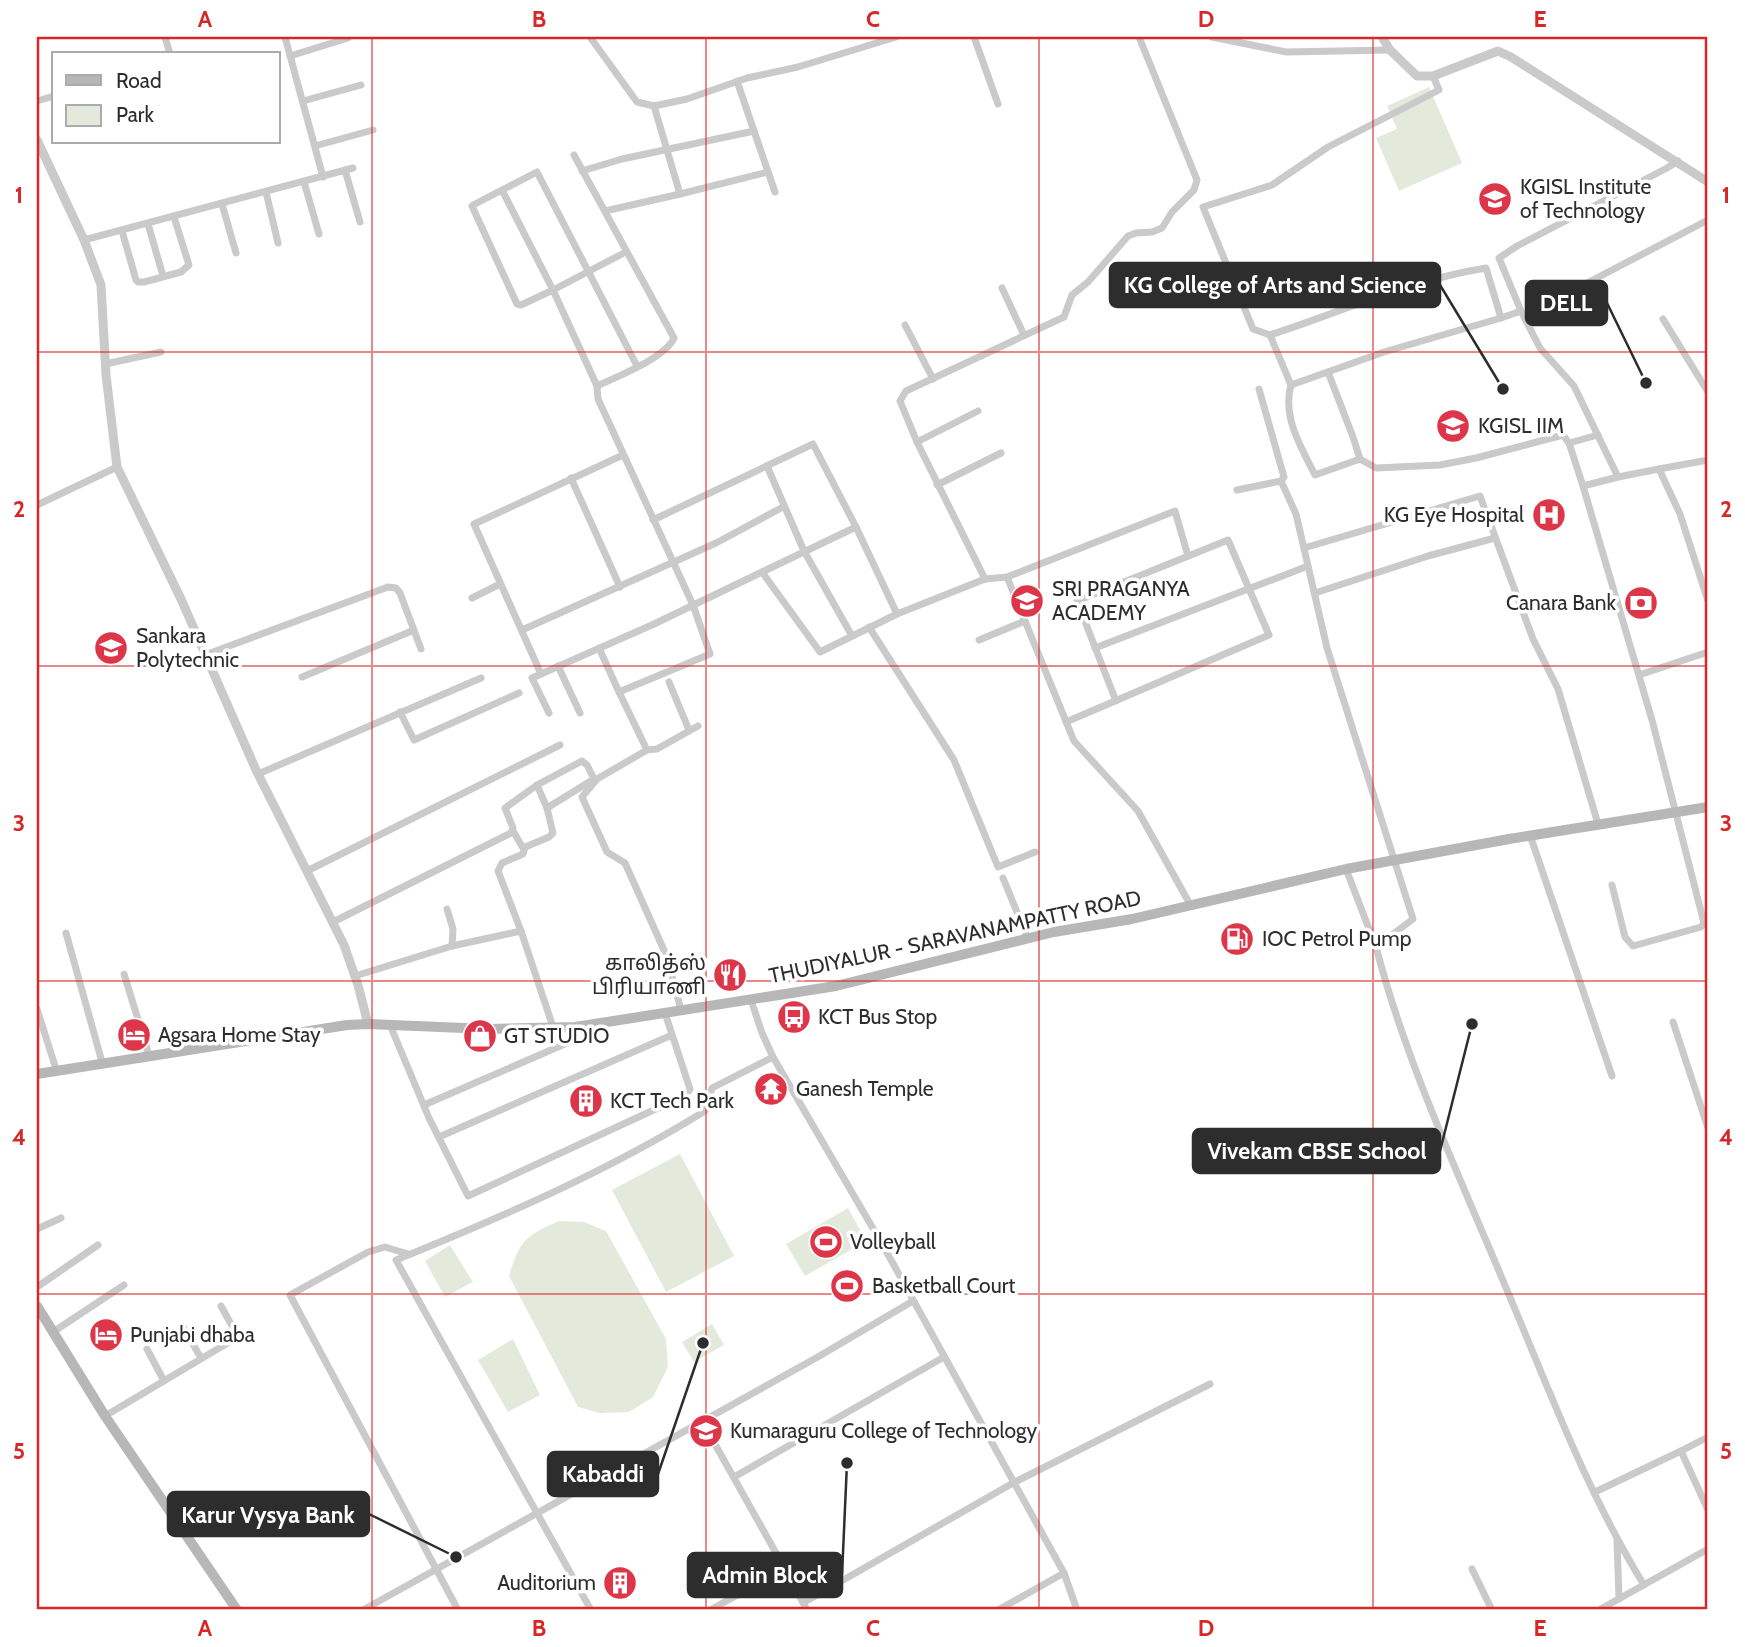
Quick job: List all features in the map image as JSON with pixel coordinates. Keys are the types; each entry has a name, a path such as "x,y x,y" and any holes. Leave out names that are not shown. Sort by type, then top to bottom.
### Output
{"main road":[{"name":"THUDIYALUR - SARAVANAMPATTY ROAD","path":"37,1074 102,1062 368,1024 488,1029 575,1027 751,1000 836,986 1054,932 1132,919 1346,869 1530,835 1708,807"},
{"path":"37,1306 105,1416 237,1610"}],"street":[{"path":"285,37 323,177"},
{"path":"590,37 637,102 654,106 687,99 737,81 798,67 896,37"},
{"path":"974,37 998,104"},
{"path":"985,579 937,485 900,401 906,391 1064,317 1072,295 1088,282 1128,236 1162,228 1171,212 1194,190 1197,180 1139,37"},
{"path":"1212,37 1286,52 1390,50"},
{"path":"1382,37 1390,50 1418,76 1433,76 1498,51 1708,182"},
{"path":"290,56 348,38"},
{"path":"1433,76 1438,90 1328,147 1272,185 1203,207 1253,329 1269,335 1417,283 1486,268 1517,246 1678,161"},
{"path":"737,81 775,192"},
{"path":"303,101 361,85"},
{"path":"654,106 680,194"},
{"path":"315,146 373,130"},
{"path":"582,171 622,159 754,131"},
{"path":"37,141 84,240 101,285 105,364 117,467 157,547 258,774 344,945 368,1024"},
{"path":"574,155 674,338 671,346 597,386"},
{"path":"84,240 349,169 360,222"},
{"path":"622,254 589,272 554,290 522,305 517,304 472,208 473,205 537,172 589,272 637,366"},
{"path":"605,211 768,172"},
{"path":"304,182 318,234"},
{"path":"502,190 554,290 597,386 598,399 693,605 710,654 619,692"},
{"path":"266,192 278,243"},
{"path":"222,204 236,253"},
{"path":"122,231 136,279 138,282 144,282 181,272 189,265 174,218"},
{"path":"1566,294 1708,220"},
{"path":"148,224 163,276"},
{"path":"1499,258 1521,312 1540,348 1574,386 1618,477"},
{"path":"1486,268 1501,318"},
{"path":"1002,288 1024,335"},
{"path":"1291,385 1384,352 1521,312"},
{"path":"1663,319 1708,392"},
{"path":"905,325 933,379"},
{"path":"1269,335 1291,385 1287,400 1290,422 1315,475 1360,459"},
{"path":"105,364 160,352"},
{"path":"1328,372 1360,459 1376,468 1440,465 1563,435 1569,443 1639,675 1704,917 1701,927 1633,946 1628,944 1612,885"},
{"path":"1237,490 1281,481 1284,477 1259,389"},
{"path":"917,442 978,411"},
{"path":"1569,443 1598,435"},
{"path":"653,520 813,444 897,614"},
{"path":"937,485 1001,453"},
{"path":"541,674 474,524 624,455"},
{"path":"1583,486 1659,468 1708,460"},
{"path":"767,466 804,551 852,636"},
{"path":"37,505 117,467"},
{"path":"1659,468 1680,514 1708,601"},
{"path":"571,478 620,587"},
{"path":"1281,481 1296,514 1327,648 1413,919 1376,947"},
{"path":"1304,548 1480,496 1533,639 1558,688 1598,824"},
{"path":"522,630 716,543 783,508"},
{"path":"762,572 820,652 897,614 985,579 1007,577 1175,511 1188,556"},
{"path":"549,713 532,678 856,527"},
{"path":"1315,593 1428,556 1495,538"},
{"path":"1066,722 1116,701 1269,635 1228,540 1077,601 1116,701"},
{"path":"1095,648 1308,566"},
{"path":"1007,577 1074,741 1138,811 1191,906"},
{"path":"472,598 500,584"},
{"path":"205,655 387,587 396,588 400,593 421,649"},
{"path":"979,640 1025,621"},
{"path":"869,627 954,760 998,867 1035,852"},
{"path":"302,677 414,630"},
{"path":"599,648 647,750"},
{"path":"1639,675 1708,652"},
{"path":"558,666 580,713"},
{"path":"258,774 481,678"},
{"path":"669,682 689,730"},
{"path":"400,712 414,740 519,693"},
{"path":"681,1010 667,957 625,863 607,852 582,797 597,779 647,750 657,748 698,726"},
{"path":"307,871 561,745"},
{"path":"526,848 521,847 505,808 537,785 582,761 587,765 594,779 547,808"},
{"path":"537,785 553,832 526,848 523,854 502,863 498,871 522,931 553,1027"},
{"path":"332,922 513,831"},
{"path":"1530,835 1612,1076"},
{"path":"1346,869 1376,947 1389,998 1433,1112 1550,1391 1616,1540 1644,1585"},
{"path":"1003,878 1028,939"},
{"path":"447,909 453,929 452,946"},
{"path":"355,976 452,946 522,931"},
{"path":"66,933 102,1062"},
{"path":"124,974 149,1055"},
{"path":"751,1000 762,1033 774,1057 1064,1573 1077,1610"},
{"path":"37,1009 56,1069"},
{"path":"390,1025 424,1105 468,1196 686,1095 690,1088 666,1013"},
{"path":"1673,1022 1708,1128"},
{"path":"424,1105 574,1040 575,1027"},
{"path":"439,1137 672,1035"},
{"path":"396,1259 505,1216 665,1136 705,1111 712,1088 774,1057"},
{"path":"37,1229 61,1218"},
{"path":"37,1287 97,1245"},
{"path":"409,1254 385,1247 368,1252 290,1295 434,1570 458,1610"},
{"path":"395,1250 396,1259 591,1610"},
{"path":"53,1332 124,1285"},
{"path":"363,1610 913,1301"},
{"path":"105,1416 236,1338 236,1332 221,1306"},
{"path":"183,1327 201,1358"},
{"path":"147,1349 164,1381"},
{"path":"734,1477 944,1357"},
{"path":"702,1421 805,1606 1013,1483 1210,1384"},
{"path":"1595,1492 1708,1437"},
{"path":"1681,1451 1708,1510"},
{"path":"1616,1540 1619,1599"},
{"path":"1599,1610 1708,1549"},
{"path":"710,1610 785,1569"},
{"path":"1472,1569 1492,1610"},
{"path":"998,1610 1064,1573"}],"green space":[{"path":"1429,87 1462,163 1399,191 1376,138 1397,129 1387,106"},
{"path":"680,1154 734,1256 666,1292 612,1190"},
{"name":"Volleyball","path":"848,1208 866,1241 805,1276 786,1244"},
{"path":"559,1221 584,1222 606,1231 666,1339 668,1367 653,1397 629,1412 600,1413 578,1407 509,1276 516,1255 525,1241 531,1235"},
{"path":"450,1245 473,1282 445,1297 425,1261"},
{"path":"712,1324 724,1345 694,1362 682,1342"},
{"path":"513,1339 540,1395 508,1412 478,1360"}],"place":[{"name":"KGISL Institute of Technology","path":"1495,199"},
{"name":"DELL","path":"1646,383"},
{"name":"KG College of Arts and Science","path":"1503,389"},
{"name":"KGISL IIM","path":"1453,426"},
{"name":"KG Eye Hospital","path":"1549,515"},
{"name":"SRI PRAGANYA ACADEMY","path":"1027,601"},
{"name":"Canara Bank","path":"1641,603"},
{"name":"Sankara Polytechnic","path":"111,648"},
{"name":"IOC Petrol Pump","path":"1237,939"},
{"name":"காலித்ஸ் பிரியாணி","path":"730,975"},
{"name":"KCT Bus Stop","path":"794,1017"},
{"name":"Vivekam CBSE School","path":"1472,1024"},
{"name":"Agsara Home Stay","path":"134,1035"},
{"name":"GT STUDIO","path":"480,1036"},
{"name":"Ganesh Temple","path":"771,1089"},
{"name":"KCT Tech Park","path":"586,1101"},
{"name":"Volleyball","path":"826,1242"},
{"name":"Basketball Court","path":"847,1286"},
{"name":"Punjabi dhaba","path":"106,1335"},
{"name":"Kabaddi","path":"703,1343"},
{"name":"Kumaraguru College of Technology","path":"706,1431"},
{"name":"Admin Block","path":"847,1463"},
{"name":"Karur Vysya Bank","path":"456,1557"},
{"name":"Auditorium","path":"620,1583"}]}
